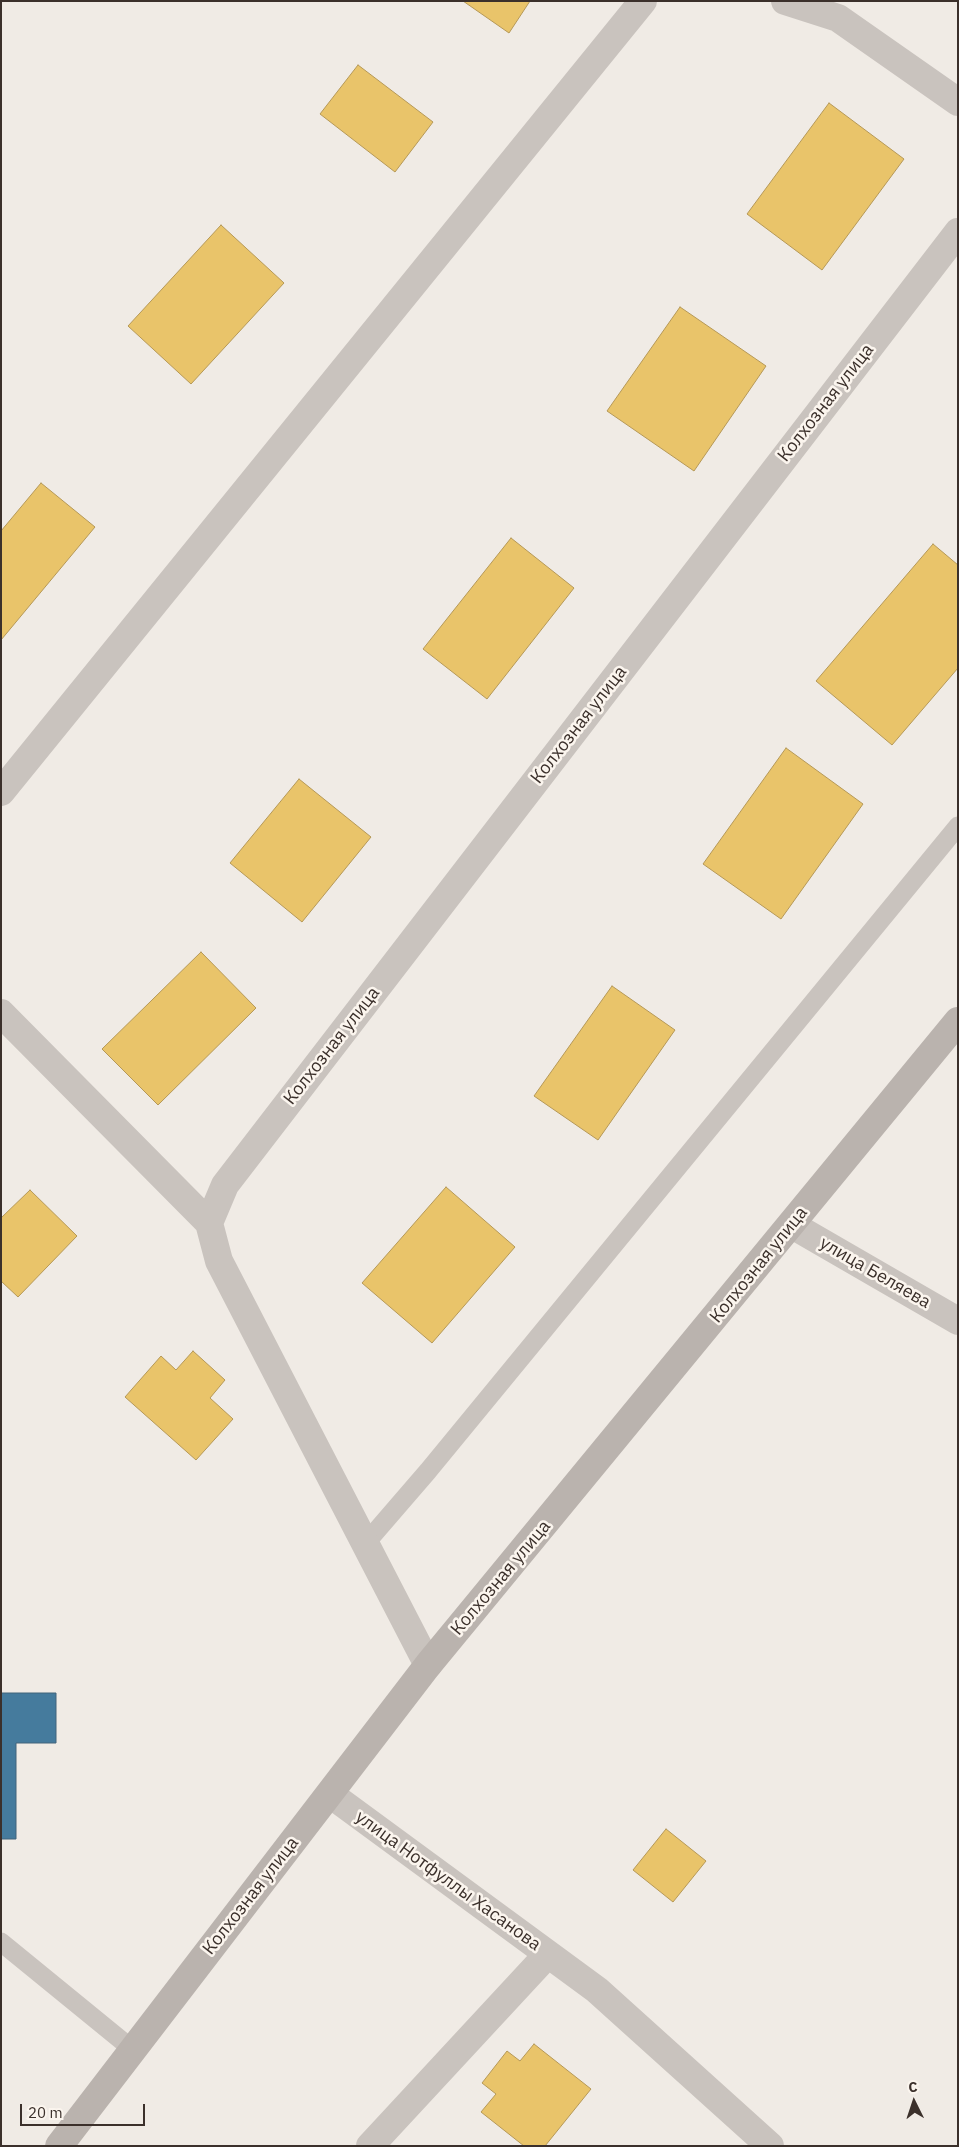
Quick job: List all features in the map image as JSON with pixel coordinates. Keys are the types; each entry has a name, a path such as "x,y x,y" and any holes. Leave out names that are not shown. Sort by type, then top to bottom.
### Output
{"main road":[{"name":"Колхозная улица","path":"58,2146 428,1665 958,1021"}],"street":[{"path":"1,792 643,1"},
{"path":"785,1 838,18 958,102"},
{"name":"Колхозная улица","path":"209,1222 225,1185 958,232"},
{"path":"1,1014 209,1222 219,1261 428,1665"},
{"name":"улица Беляева","path":"792,1225 958,1321"},
{"name":"улица Нотфуллы Хасанова","path":"330,1794 548,1954 370,2146"},
{"path":"548,1954 597,1990 770,2146"}],"lane":[{"path":"365,1544 428,1471 958,826"},
{"path":"1,1942 132,2049"}],"building: Жильё":[{"path":"463,1 530,1 509,33"},
{"path":"358,65 433,122 395,172 320,114"},
{"path":"829,103 904,159 822,270 747,214"},
{"path":"221,225 284,283 191,384 128,326"},
{"path":"680,307 766,366 694,471 607,411"},
{"path":"41,483 95,527 1,640 1,531"},
{"path":"511,538 574,588 487,699 423,649"},
{"path":"933,544 958,565 958,668 892,745 816,681"},
{"path":"786,748 863,804 781,919 703,864"},
{"path":"299,779 371,837 302,922 230,863"},
{"path":"201,952 256,1008 158,1105 102,1049"},
{"path":"612,986 675,1030 598,1140 534,1096"},
{"path":"446,1187 515,1247 432,1343 362,1283"},
{"path":"30,1190 77,1236 18,1297 1,1281 1,1218"},
{"path":"193,1351 225,1380 210,1398 233,1419 196,1460 125,1397 161,1356 176,1370"},
{"path":"666,1829 706,1861 673,1902 633,1870"},
{"path":"534,2044 591,2089 545,2146 524,2146 481,2112 496,2094 482,2083 507,2051 520,2061"}],"building: Учреждения":[{"path":"1,1693 56,1693 56,1743 16,1743 16,1839 1,1839"}]}
